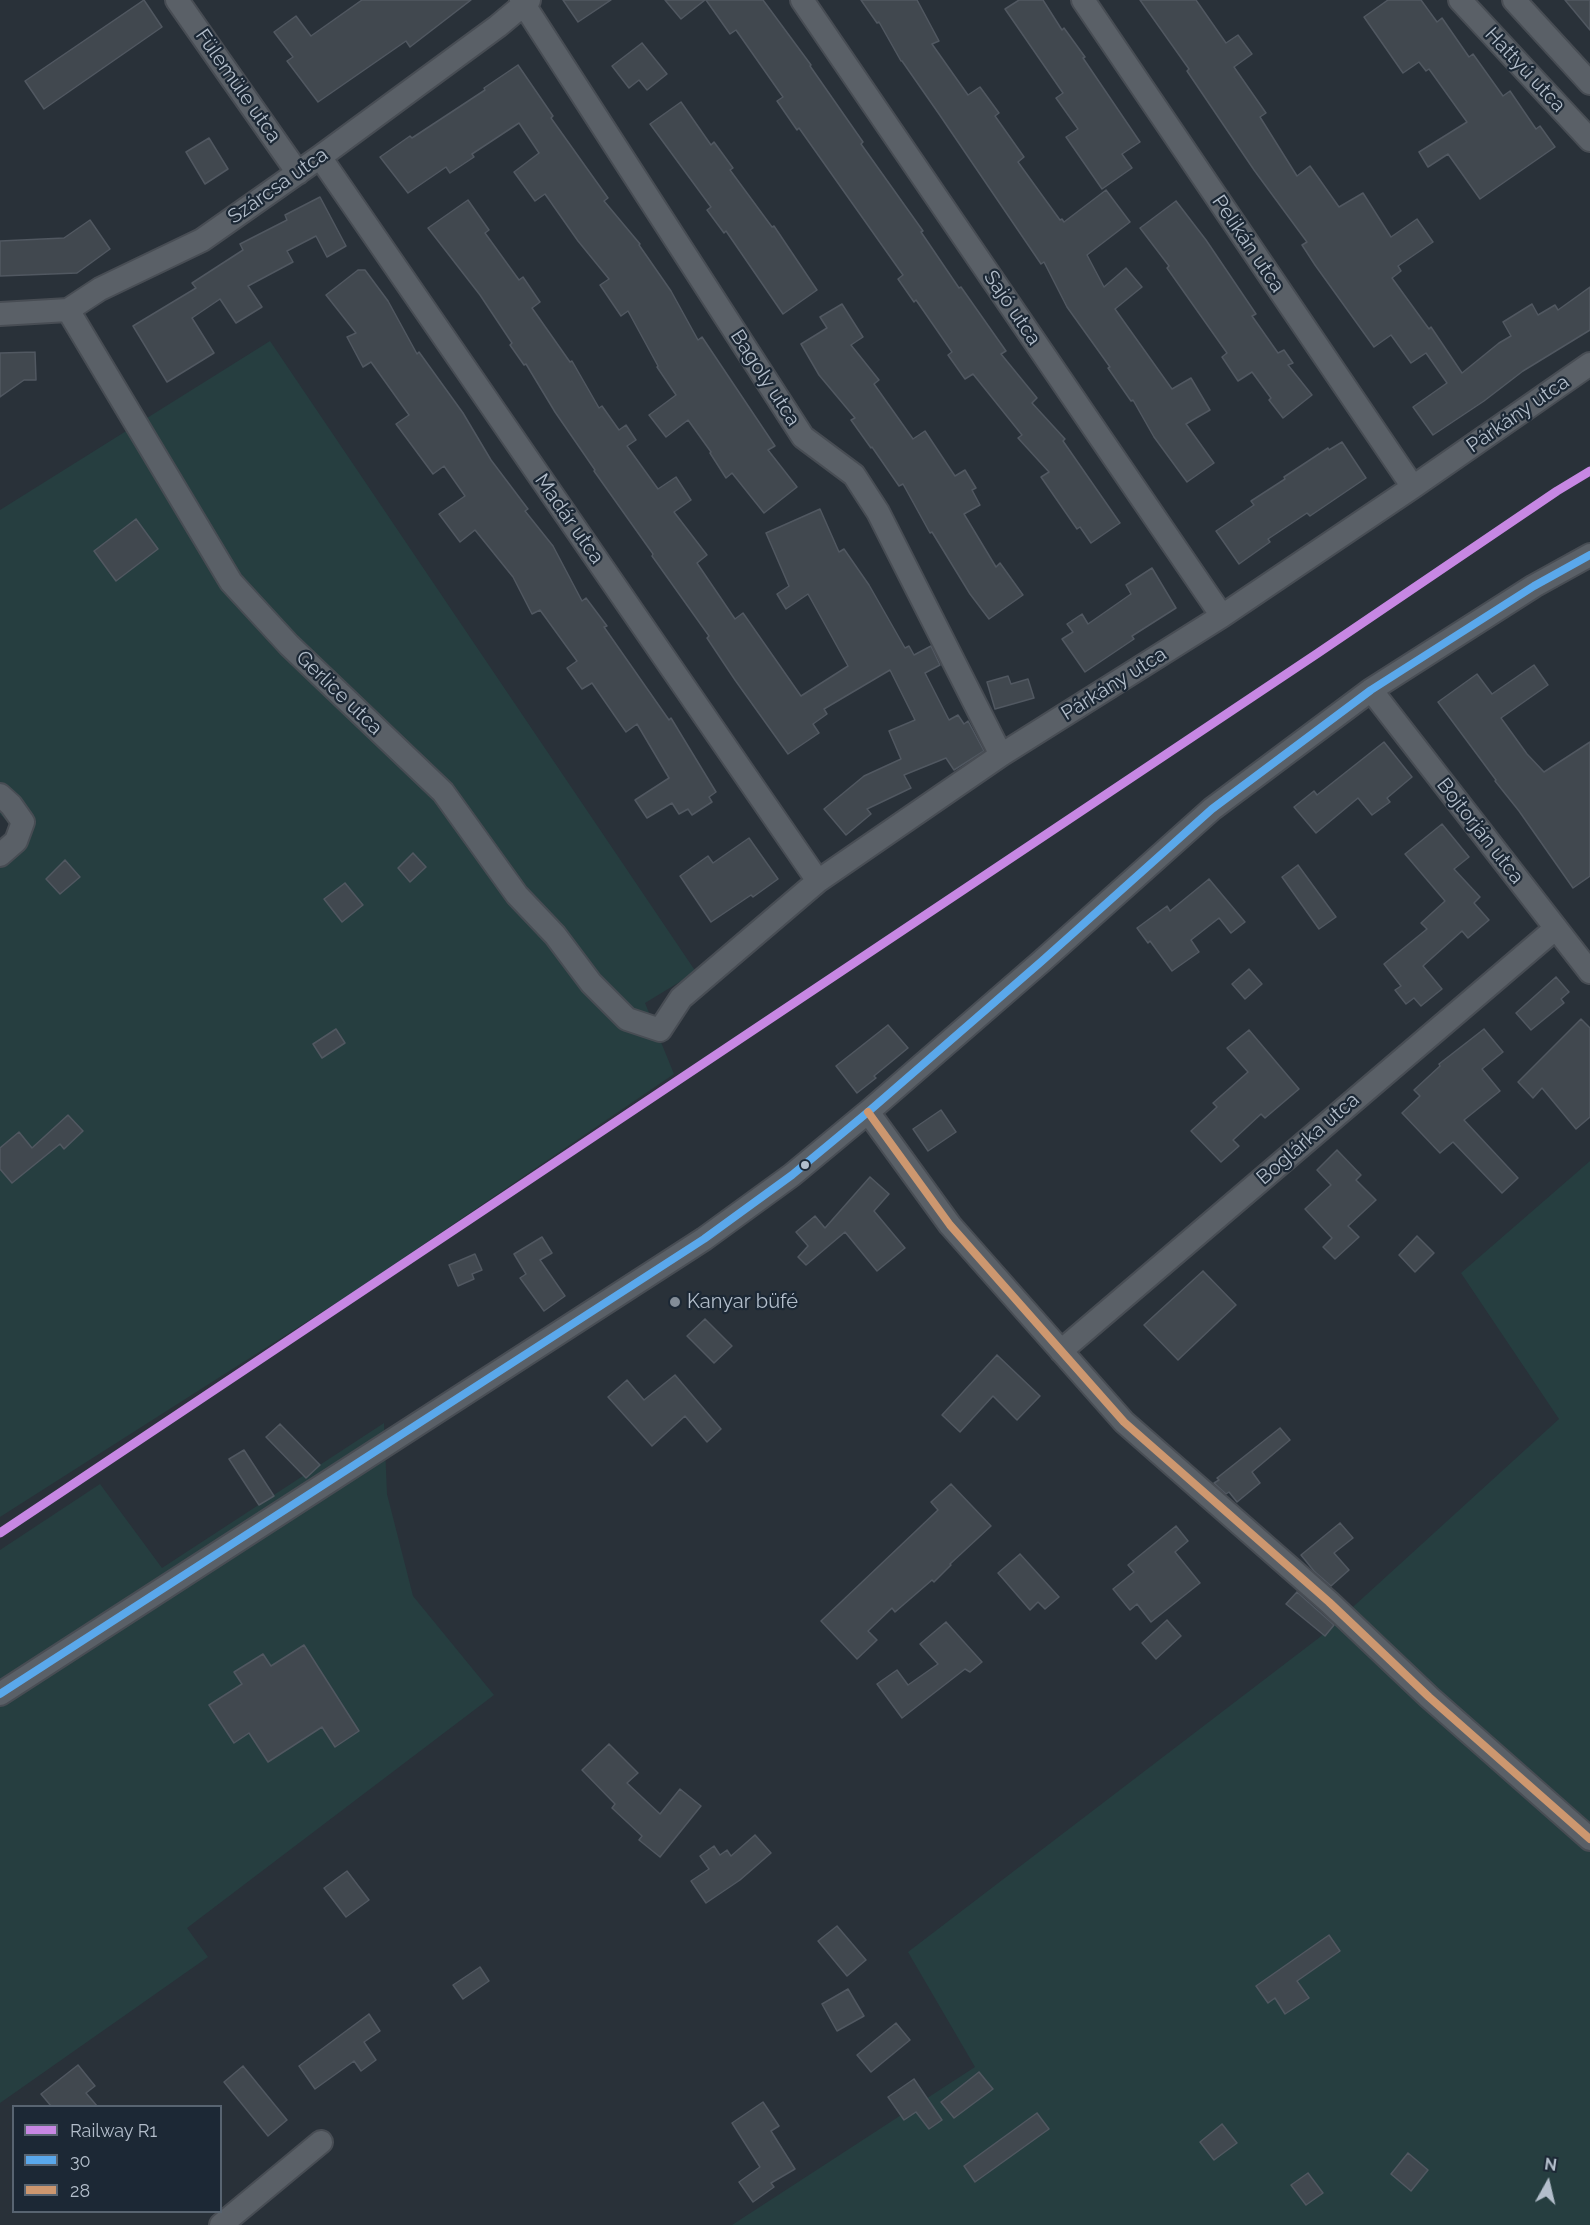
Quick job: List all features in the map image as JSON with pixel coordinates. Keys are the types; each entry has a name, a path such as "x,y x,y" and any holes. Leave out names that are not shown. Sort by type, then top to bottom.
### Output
{"street":[{"name":"Fülemüle utca","path":"177,0 298,173"},
{"name":"Sajó utca","path":"802,0 1222,616"},
{"name":"Pelikán utca","path":"1083,0 1413,487"},
{"name":"Hattyú utca","path":"1460,0 1590,140"},
{"name":"Hattyú utca","path":"1514,0 1590,83"},
{"name":"Szárcsa utca","path":"0,314 68,310 100,289 202,240 298,173 498,26 524,1"},
{"name":"Bagoly utca","path":"524,1 803,437 854,475 878,512 1001,755"},
{"name":"Madár utca","path":"320,157 818,881"},
{"name":"Gerlice utca","path":"68,310 231,582 289,645 443,792 517,895 555,935 591,983 627,1019 660,1029"},
{"name":"Párkány utca","path":"660,1029 681,998 818,881 1001,755 1222,616 1590,364"},
{"path":"0,1694 704,1239 792,1175 868,1112 1042,961 1212,808 1371,690 1514,599 1590,555"},
{"name":"Bojtorján utca","path":"1371,690 1590,972"},
{"path":"0,795 23,822 16,841 0,855"},
{"name":"Boglárka utca","path":"1061,1351 1556,928"},
{"path":"868,1112 950,1225 1124,1422 1329,1602 1429,1697 1590,1839"},
{"path":"221,2225 321,2142"}],"green space":[{"path":"270,341 696,972 645,1003 674,1074 355,1291 0,1517 0,860 23,839 0,814 0,510"},
{"path":"1590,1161 1590,2225 732,2225 975,2067 908,1952 1320,1637 1559,1419 1461,1273"},
{"path":"384,1423 387,1494 413,1596 494,1695 187,1928 208,1957 0,2103 0,1550 100,1484 162,1568"}],"building":[{"path":"144,0 162,27 44,109 25,81"},
{"path":"362,0 471,0 410,47 406,41 318,102 287,61 293,57 274,32 296,16 311,36"},
{"path":"563,0 611,0 578,22"},
{"path":"665,0 705,0 681,19"},
{"path":"706,0 763,0 811,65 863,142 861,144 923,231 921,232 959,288 961,287 1006,351 1001,354 1037,398 1032,403 1065,439 1063,441 1120,523 1091,543 1080,527 1077,529 1041,477 1049,472 1018,438 1022,435 973,374 965,379 948,355 952,352 916,300 914,302 898,279 903,275 799,128 797,130 777,101 783,97 736,30 730,34"},
{"path":"861,0 917,0 939,41 932,44 968,95 980,87 999,113 995,116 1024,157 1018,162 1060,220 1064,222 1106,190 1130,222 1087,255 1104,287 1126,268 1142,287 1115,309 1172,389 1191,378 1210,410 1186,424 1214,463 1187,482 1154,437 1133,400 1131,401 1067,307 1044,262 1041,264 901,61 879,22 877,23"},
{"path":"1019,0 1043,0 1062,30 1064,28 1085,57 1083,58 1140,142 1122,154 1132,168 1102,189 1066,137 1078,129 1056,98 1063,93 1005,9"},
{"path":"1140,0 1196,0 1226,43 1238,35 1252,54 1234,67 1266,113 1260,117 1297,176 1310,166 1339,207 1363,193 1391,237 1417,219 1433,242 1398,266 1401,271 1392,278 1429,329 1431,327 1462,373 1511,336 1503,322 1532,304 1538,315 1555,305 1558,310 1590,287 1590,330 1523,371 1484,401 1433,435 1413,407 1447,383 1426,353 1411,363 1391,335 1374,347 1302,245 1307,242 1254,170 1187,71 1189,69"},
{"path":"1388,0 1421,0 1437,22 1442,18 1469,57 1473,54 1503,96 1510,91 1536,129 1540,126 1555,147 1480,199 1448,154 1428,167 1419,152 1467,122 1429,69 1426,71 1419,62 1403,73 1364,17"},
{"path":"1565,0 1590,0 1590,30"},
{"path":"642,43 667,74 647,90 639,80 629,88 612,66"},
{"path":"518,65 553,116 551,118 608,198 604,201 640,244 671,291 698,340 702,337 775,446 768,450 797,487 764,513 732,473 726,478 688,420 666,437 649,415 676,395 657,367 628,311 621,316 600,285 609,279 578,241 545,194 535,201 514,172 539,153 519,123 472,154 474,157 450,173 446,167 408,193 380,157 485,90 484,88"},
{"path":"681,102 711,145 714,142 733,168 730,170 772,227 774,226 817,290 783,314 726,231 724,233 707,210 711,207 650,124"},
{"path":"209,138 228,169 205,184 186,152"},
{"path":"320,197 346,246 327,257 316,236 287,251 293,262 248,286 262,307 236,323 220,299 192,318 214,353 167,382 133,326 196,288 192,283 243,250 240,244 287,220 285,215"},
{"path":"468,200 489,230 485,233 519,280 523,277 540,302 532,308 570,362 572,361 599,408 602,406 619,430 626,425 636,440 627,446 658,489 676,477 691,500 674,512 707,555 697,563 735,619 743,613 801,696 848,666 808,594 786,609 777,594 789,586 766,533 820,509 839,552 844,549 869,585 905,648 909,646 914,655 931,646 940,665 925,673 949,720 958,715 964,724 968,721 984,751 954,770 946,758 904,775 911,788 867,809 871,814 846,835 824,809 864,776 901,759 889,731 915,720 890,670 824,709 827,714 813,724 819,733 788,754 735,680 707,638 709,636 594,471 526,364 524,365 510,345 512,343 480,295 428,228"},
{"path":"1176,201 1206,240 1256,314 1252,316 1278,353 1284,350 1293,363 1288,365 1312,395 1283,418 1252,372 1238,381 1222,357 1227,353 1167,268 1169,266 1140,228"},
{"path":"90,220 110,249 77,273 0,276 0,241 64,238"},
{"path":"358,270 365,270 388,301 417,354 419,352 463,413 491,460 528,509 525,511 553,546 582,601 586,598 669,720 671,718 716,792 709,797 712,802 692,815 688,809 679,814 672,803 647,818 635,800 669,778 637,724 626,732 592,683 582,689 567,668 577,661 540,610 532,614 513,577 475,530 460,542 439,514 465,496 444,466 433,474 396,424 409,415 371,362 363,367 347,337 356,333 326,295"},
{"path":"842,304 863,337 851,345 879,380 874,384 913,439 925,431 955,476 965,470 976,488 972,490 980,505 964,514 996,567 1000,563 1023,595 989,619 970,594 932,532 930,533 903,484 899,486 871,448 851,420 855,418 819,375 801,344 827,328 820,317"},
{"path":"35,352 36,380 24,380 0,397 0,353"},
{"path":"1342,442 1366,478 1310,516 1307,513 1268,539 1270,542 1239,564 1216,531 1254,505 1251,501 1285,479 1284,477 1328,448 1329,450"},
{"path":"136,519 158,549 116,581 94,551"},
{"path":"1152,568 1176,608 1132,636 1134,639 1085,672 1062,639 1073,632 1067,624 1082,614 1088,624 1131,594 1126,585"},
{"path":"1534,665 1548,685 1501,718 1527,754 1544,772 1590,742 1590,876 1573,888 1438,702 1477,674 1492,694"},
{"path":"1008,676 1011,684 1028,679 1034,698 995,709 987,682"},
{"path":"1384,742 1412,777 1387,798 1390,802 1372,815 1358,798 1316,833 1294,807 1314,791 1317,795"},
{"path":"1442,824 1469,857 1454,869 1480,897 1474,903 1489,920 1468,938 1462,931 1423,966 1442,989 1421,1006 1414,998 1406,1004 1395,990 1401,986 1384,964 1427,929 1421,923 1445,901 1405,854"},
{"path":"749,838 778,879 711,922 680,876 708,856 713,863"},
{"path":"413,853 426,867 410,882 398,868"},
{"path":"65,860 80,877 60,894 46,879"},
{"path":"1298,865 1336,917 1319,929 1282,877"},
{"path":"1209,879 1245,922 1231,933 1219,918 1191,940 1199,952 1172,971 1150,941 1148,943 1137,928 1167,906 1170,911"},
{"path":"345,883 363,905 342,922 324,899"},
{"path":"1249,969 1262,984 1245,999 1232,984"},
{"path":"1556,977 1569,992 1561,999 1564,1003 1531,1030 1516,1013"},
{"path":"1581,1019 1590,1028 1590,1117 1576,1129 1542,1088 1533,1098 1518,1082"},
{"path":"888,1025 908,1048 857,1093 836,1066"},
{"path":"336,1029 345,1043 322,1058 313,1044"},
{"path":"1484,1029 1503,1052 1482,1069 1500,1091 1464,1120 1518,1178 1502,1193 1453,1142 1440,1153 1402,1113 1420,1096 1414,1090 1440,1066 1439,1064"},
{"path":"1249,1030 1299,1089 1265,1118 1261,1114 1233,1140 1239,1146 1221,1162 1191,1131 1217,1107 1213,1103 1248,1072 1227,1048"},
{"path":"941,1110 956,1132 928,1151 913,1129"},
{"path":"68,1115 83,1131 64,1149 60,1144 12,1183 0,1169 0,1148 19,1132 32,1148"},
{"path":"1337,1150 1361,1175 1356,1180 1376,1200 1348,1226 1359,1237 1335,1259 1323,1247 1332,1238 1305,1209 1331,1185 1317,1170"},
{"path":"870,1177 889,1194 874,1211 905,1248 877,1271 845,1232 806,1265 798,1257 808,1246 796,1232 815,1216 825,1228"},
{"path":"1417,1236 1434,1253 1415,1272 1399,1255"},
{"path":"542,1237 552,1253 540,1260 565,1296 544,1311 520,1278 526,1274 514,1254"},
{"path":"475,1254 482,1270 472,1274 474,1279 458,1286 449,1265"},
{"path":"1203,1271 1236,1305 1178,1360 1144,1325"},
{"path":"705,1319 732,1346 714,1363 687,1336"},
{"path":"997,1355 1040,1396 1017,1420 993,1396 960,1432 942,1415"},
{"path":"675,1375 721,1429 707,1442 685,1416 652,1446 608,1397 627,1380 644,1400"},
{"path":"280,1424 320,1465 306,1478 266,1437"},
{"path":"1280,1428 1290,1440 1252,1472 1260,1483 1237,1502 1229,1492 1226,1494 1214,1483 1219,1480 1217,1478"},
{"path":"244,1450 274,1496 259,1505 229,1459"},
{"path":"951,1484 991,1526 934,1582 932,1580 895,1612 892,1608 868,1631 877,1640 857,1659 821,1621 938,1510 931,1502"},
{"path":"1340,1523 1353,1538 1334,1553 1349,1570 1331,1586 1301,1555"},
{"path":"1176,1526 1188,1541 1175,1552 1200,1583 1151,1622 1137,1604 1130,1610 1113,1589 1134,1572 1128,1565"},
{"path":"1020,1554 1059,1597 1045,1609 1038,1602 1030,1610 998,1573"},
{"path":"1297,1592 1334,1625 1325,1636 1286,1604"},
{"path":"1167,1620 1181,1636 1156,1659 1142,1643"},
{"path":"946,1622 982,1662 970,1672 965,1669 902,1718 877,1684 897,1670 908,1685 938,1664 920,1644"},
{"path":"304,1645 359,1731 335,1747 322,1727 268,1762 249,1733 234,1743 209,1705 242,1684 234,1672 263,1654 271,1666"},
{"path":"609,1744 638,1773 627,1783 660,1814 680,1789 701,1806 660,1857 639,1840 642,1836 612,1808 615,1804 582,1770"},
{"path":"755,1835 771,1853 740,1880 706,1903 691,1881 709,1869 700,1856 714,1846 720,1855 727,1850 731,1856"},
{"path":"347,1871 369,1900 346,1917 324,1888"},
{"path":"837,1926 866,1960 847,1976 818,1941"},
{"path":"1329,1935 1340,1951 1297,1981 1309,1998 1285,2014 1275,1998 1268,2003 1256,1986"},
{"path":"480,1967 489,1981 463,1999 453,1985"},
{"path":"848,1989 864,2016 837,2031 822,2004"},
{"path":"369,2014 380,2031 364,2042 376,2060 361,2071 354,2061 315,2089 299,2066"},
{"path":"896,2023 910,2040 871,2072 857,2055"},
{"path":"78,2065 95,2086 86,2093 96,2105 50,2105 41,2094"},
{"path":"243,2066 287,2120 268,2136 224,2082"},
{"path":"979,2072 993,2089 954,2118 941,2102"},
{"path":"914,2079 942,2120 929,2129 916,2112 904,2120 888,2097"},
{"path":"763,2102 779,2126 771,2131 795,2169 771,2183 774,2187 753,2202 739,2182 760,2167 732,2123"},
{"path":"1037,2113 1049,2129 975,2182 964,2166"},
{"path":"1222,2124 1237,2143 1214,2160 1200,2142"},
{"path":"1408,2153 1428,2170 1411,2191 1391,2174"},
{"path":"1308,2173 1323,2193 1306,2205 1291,2185"}],"rail line":[{"name":"R1","path":"0,1533 1590,471"}],"transit line":[{"name":"30","path":"0,1694 704,1239 792,1175 868,1112 1212,809 1371,690 1534,586 1590,555"},
{"name":"28","path":"868,1112 950,1225 1124,1422 1329,1602 1429,1697 1590,1839"}],"place":[{"name":"Kanyar büfé","path":"675,1302"}]}
